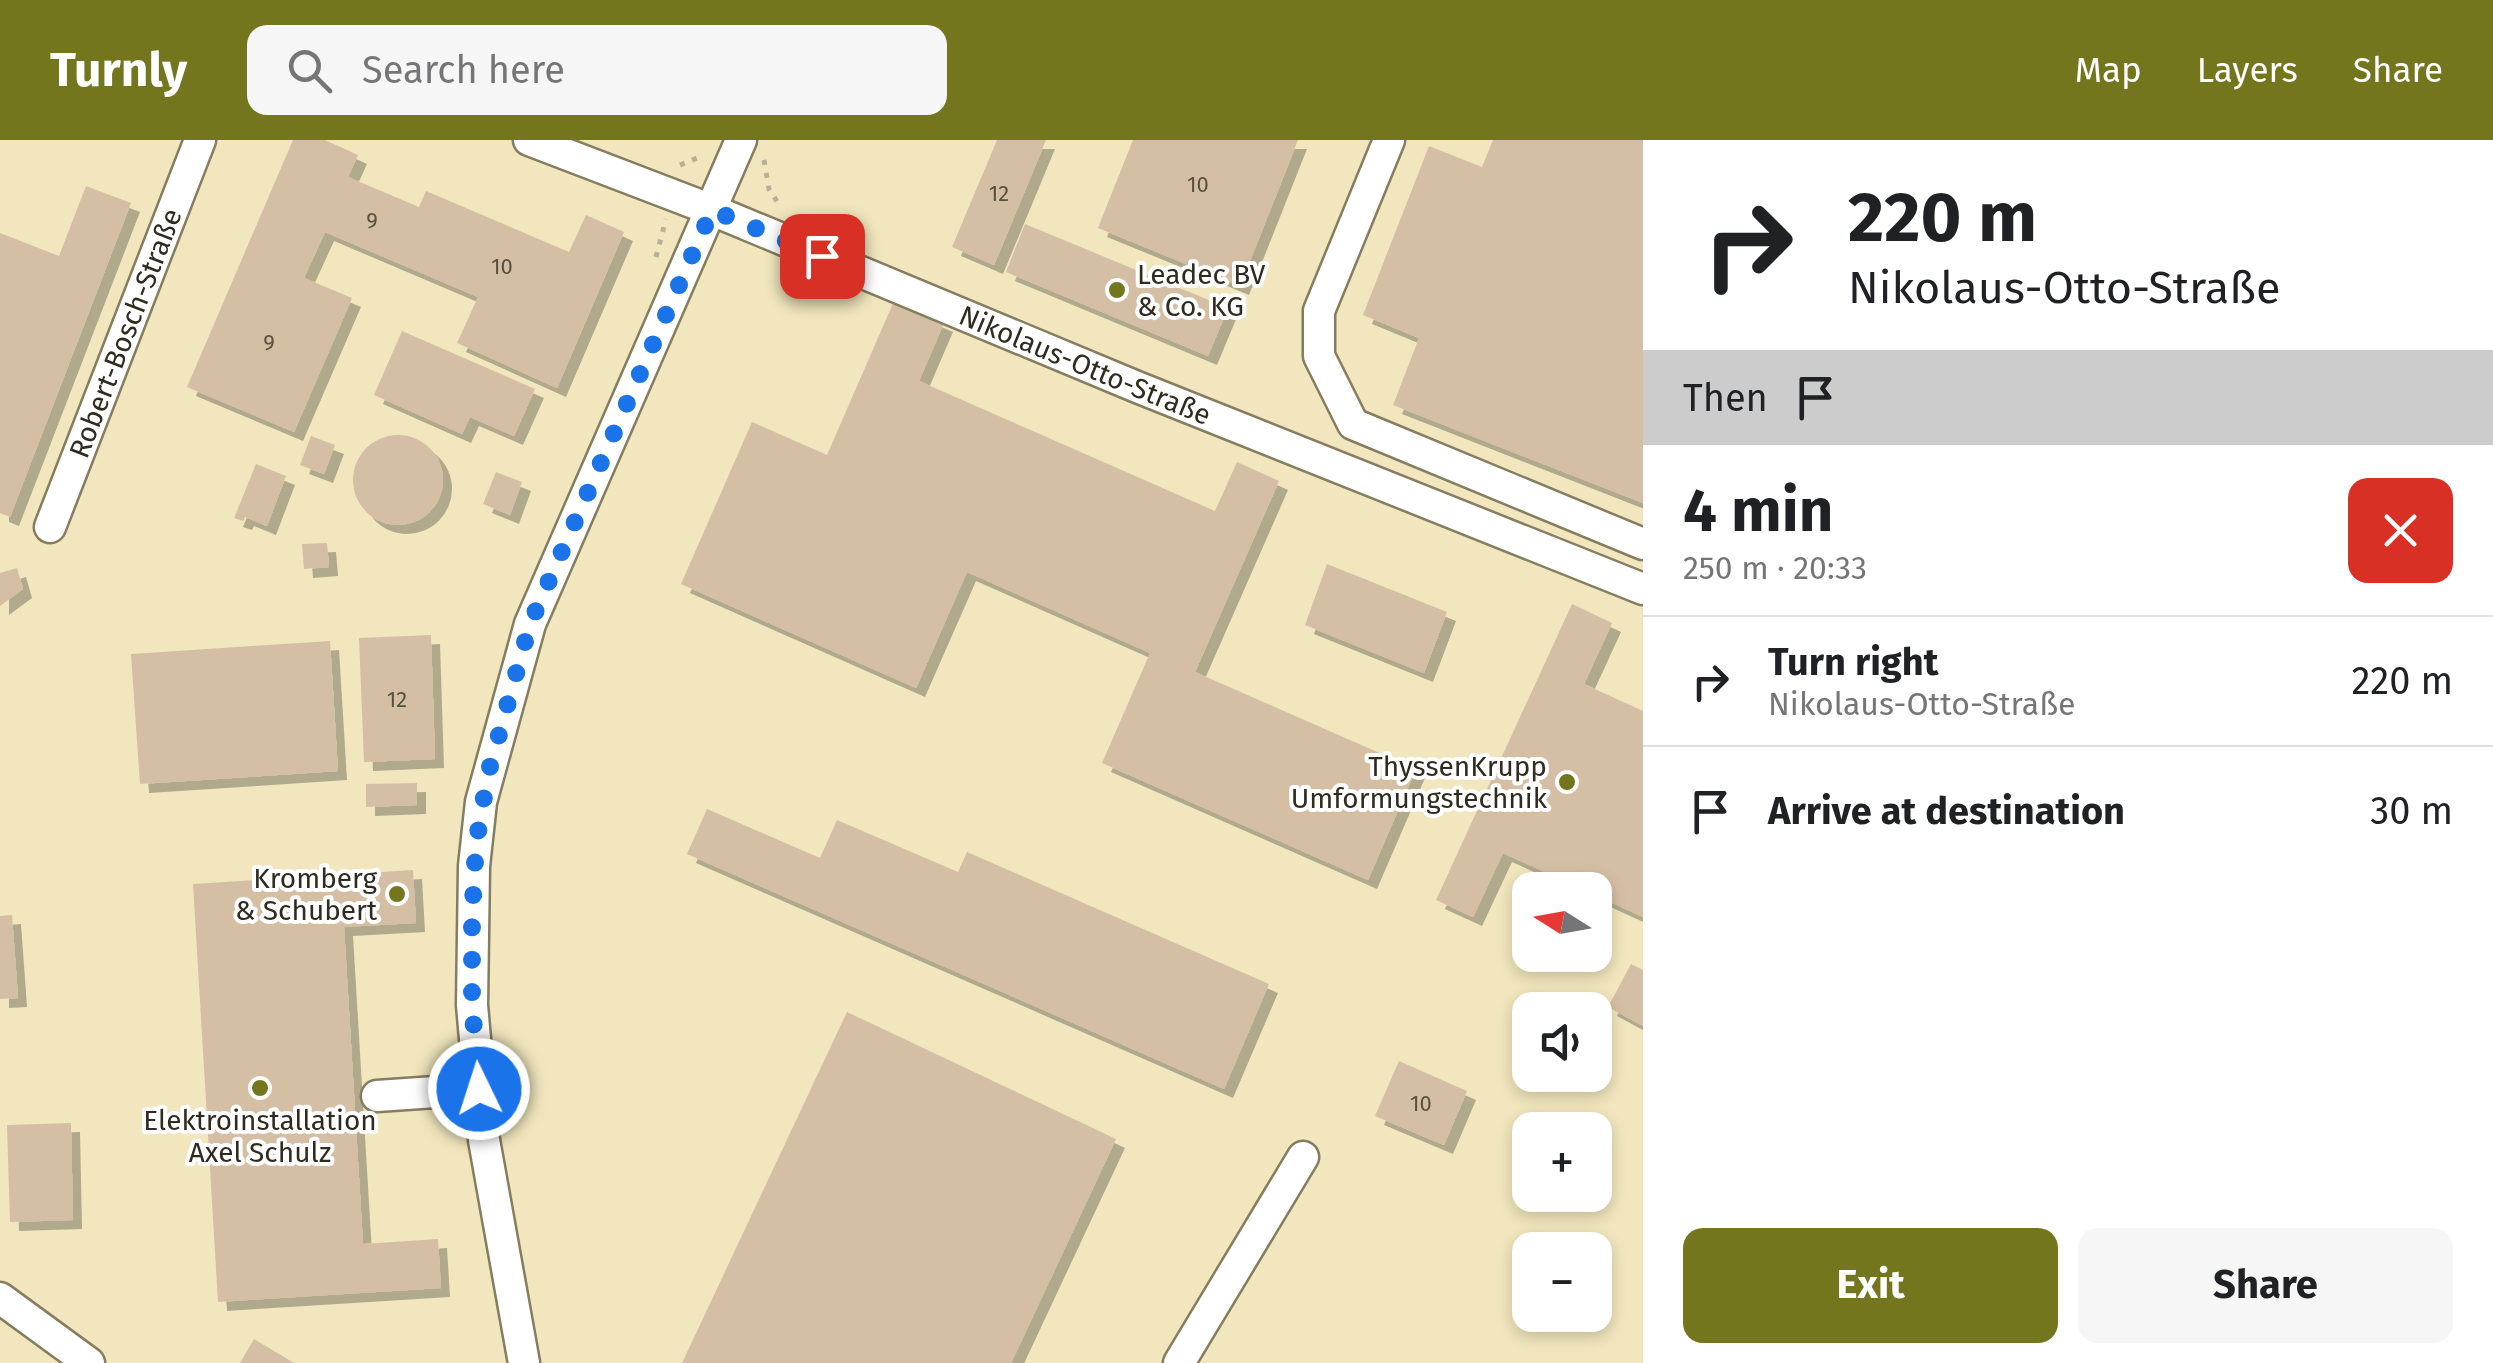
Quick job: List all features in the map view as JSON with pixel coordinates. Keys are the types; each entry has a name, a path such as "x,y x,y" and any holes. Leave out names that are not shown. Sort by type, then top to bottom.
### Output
{"street":[{"name":"Robert-Bosch-Straße","path":"50,528 200,140"},
{"name":"Nikolaus-Otto-Straße","path":"529,140 712,210 1152,393 1643,589"},
{"path":"524,1363 484,1140 472,1004 476,844 488,774 530,624 742,140"},
{"path":"1389,140 1320,311 1319,356 1353,424 1643,544"},
{"path":"377,1096 479,1089"},
{"path":"1178,1363 1303,1157"},
{"path":"0,1298 89,1363"}],"shaded area":[{"path":"0,140 1643,140 1643,1363 0,1363"}],"building":[{"path":"293,140 325,140 358,155 348,177 419,207 426,191 569,252 586,215 624,232 557,388 457,343 478,297 325,232 304,278 352,298 294,432 187,387"},
{"path":"997,140 1046,140 994,265 952,247"},
{"path":"1133,140 1298,140 1240,286 1098,228"},
{"path":"1493,140 1643,140 1643,503 1393,405 1419,338 1363,315 1429,146 1482,167"},
{"path":"86,186 131,203 10,517 0,513 0,233 59,256"},
{"name":"Leadec BV & Co. KG","path":"1025,224 1228,308 1208,356 1006,272"},
{"path":"894,301 944,323 919,381 1215,511 1237,462 1279,481 1195,672 1416,769 1368,880 1102,763 1150,653 967,572 916,688 681,584 752,422 827,455"},
{"path":"402,331 535,389 514,436 470,417 462,434 374,395"},
{"path":"398,435 415,438 430,448 440,463 440,497 430,512 415,522 398,525 381,522 366,512 356,497 353,480 356,463 366,448 381,438"},
{"path":"311,436 335,445 324,474 300,465"},
{"path":"256,464 286,476 267,526 245,517 243,521 234,518"},
{"path":"496,472 522,482 510,515 483,504"},
{"path":"327,543 329,567 304,569 302,544"},
{"path":"1327,564 1447,612 1424,673 1305,625"},
{"path":"17,568 23,589 0,606 0,573"},
{"name":"ThyssenKrupp Umformungstechnik","path":"1572,604 1612,623 1584,684 1643,711 1643,917 1612,903 1612,872 1545,872 1503,853 1473,917 1436,900"},
{"path":"431,635 435,759 364,762 359,638"},
{"path":"330,641 338,771 140,784 131,654"},
{"path":"417,783 417,805 366,807 366,784"},
{"path":"707,809 820,858 837,820 958,872 967,852 1269,984 1224,1089 687,854"},
{"name":"Elektroinstallation Axel Schulz","path":"413,870 416,923 344,927 363,1244 438,1239 441,1288 218,1302 193,884"},
{"path":"12,915 18,998 0,999 0,916"},
{"path":"1631,964 1643,970 1643,1026 1612,1009 1612,1000"},
{"path":"847,1012 1116,1139 1011,1363 682,1363"},
{"path":"1399,1061 1467,1091 1444,1145 1375,1116"},
{"path":"71,1123 73,1220 10,1222 7,1125"},
{"path":"254,1339 294,1363 240,1363"}],"place":[{"name":"Leadec BV & Co. KG","path":"1117,290"},
{"name":"ThyssenKrupp Umformungstechnik","path":"1567,782"},
{"name":"Kromberg & Schubert","path":"397,894"},
{"name":"Elektroinstallation Axel Schulz","path":"260,1088"}],"route":[{"path":"479,1089 472,1004 476,844 481,802 530,624 712,210 822,256"}]}
